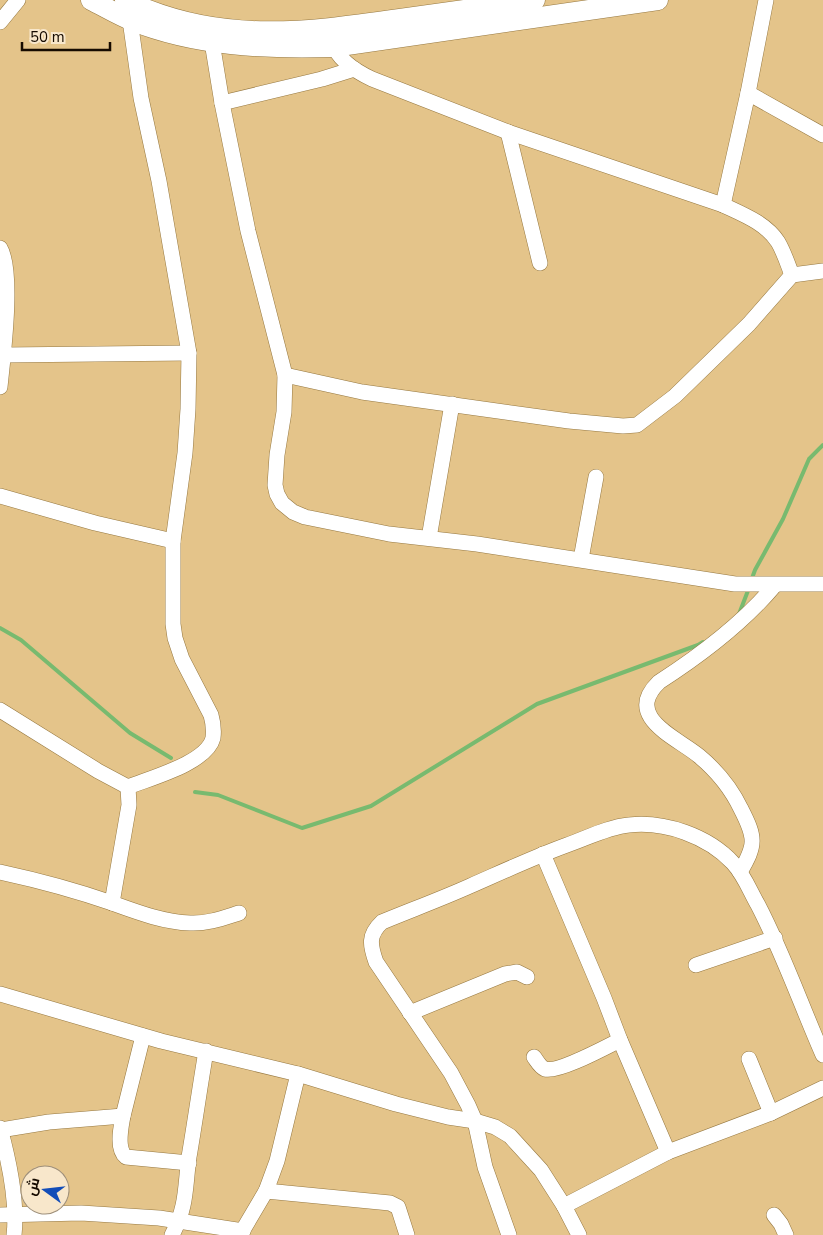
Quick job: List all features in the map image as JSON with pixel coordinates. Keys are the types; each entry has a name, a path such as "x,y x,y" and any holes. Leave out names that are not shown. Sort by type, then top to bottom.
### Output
{"main road":[{"path":"91,0 130,20 168,32 212,42 285,48 535,0"},
{"path":"125,0 162,16 203,26 330,38 582,5 658,0"}],"street":[{"path":"0,22 18,0"},
{"path":"723,205 766,0"},
{"path":"0,710 98,771 128,787 168,772 195,759 206,750 213,739 211,715 189,673 175,638 172,606 172,541 188,409 189,353 159,182 141,98 130,20"},
{"path":"330,38 338,56 354,69 372,79 508,132 723,205 750,217 767,230 778,242 792,275"},
{"path":"212,42 222,103 248,231 285,375 284,412 275,478 277,494 282,503 293,512 331,523 389,534 581,559 735,584 823,584"},
{"path":"222,103 322,79 354,69"},
{"path":"748,93 823,135"},
{"path":"508,132 540,263"},
{"path":"0,248 7,276 4,355 0,387"},
{"path":"285,375 362,392 601,425 637,425 675,396 749,324 792,275 823,271"},
{"path":"4,355 189,353"},
{"path":"429,538 452,404"},
{"path":"581,559 596,477"},
{"path":"0,496 95,523 172,541"},
{"path":"740,872 751,853 753,839 749,825 733,792 699,756 659,728 650,718 647,707 650,691 655,686 728,632 776,585"},
{"path":"112,903 129,805 128,787"},
{"path":"509,1235 485,1167 475,1121 468,1105 451,1074 376,962 371,947 371,938 375,928 382,922 441,899 543,854 616,828 628,825 650,825 670,828 705,842 733,863 740,872 775,938 821,1045"},
{"path":"543,854 668,1152"},
{"path":"0,872 112,903 143,915 191,923 207,922 238,913"},
{"path":"696,965 775,938"},
{"path":"410,1013 504,974 517,972 527,977"},
{"path":"0,994 143,1036 298,1074 396,1104 495,1127 510,1136 540,1170 564,1206 579,1235"},
{"path":"143,1036 123,1116 120,1144 123,1155 141,1159 189,1163"},
{"path":"534,1057 545,1068 554,1069 597,1052 620,1040"},
{"path":"172,1235 179,1221 186,1195 206,1051"},
{"path":"749,1059 770,1113"},
{"path":"8,1215 81,1213 179,1221 241,1233 266,1191 277,1160 298,1074"},
{"path":"564,1206 668,1152 770,1113 823,1088"},
{"path":"14,1235 8,1215 11,1183 0,1130 49,1122 123,1116"},
{"path":"266,1191 390,1203 398,1207 407,1235"},
{"path":"774,1215 786,1235"}],"waterway":[{"path":"751,581 783,519 809,459 823,445"},
{"path":"739,614 749,588"},
{"path":"0,628 21,640 130,733 171,758"},
{"path":"195,792 218,795 302,828 371,806 537,704 703,642"}]}
